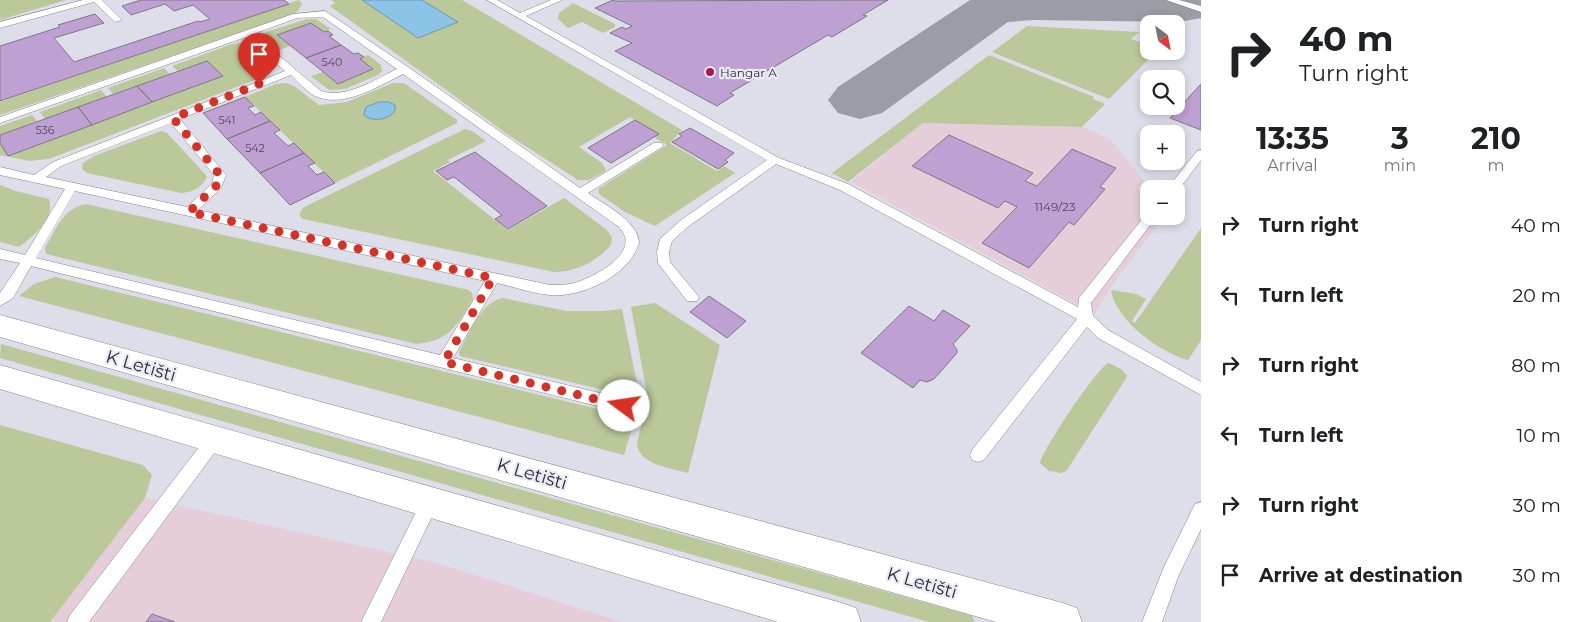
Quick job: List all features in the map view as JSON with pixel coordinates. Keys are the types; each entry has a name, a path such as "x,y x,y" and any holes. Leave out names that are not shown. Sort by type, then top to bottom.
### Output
{"main road":[{"name":"K Letišti","path":"0,326 1063,622"},
{"path":"0,377 842,622"}],"lane":[{"path":"0,25 95,0 118,20"},
{"path":"491,0 775,160 844,187 1086,318 1103,334 1201,389"},
{"path":"520,16 558,0"},
{"path":"1170,0 1201,9"},
{"path":"0,30 53,12"},
{"path":"0,120 296,16 312,13 325,14 623,224 633,237 634,244 628,256 596,280 565,290 550,290 0,171"},
{"path":"246,33 317,93 330,97 348,94 405,69"},
{"path":"36,179 57,164 291,72"},
{"path":"173,118 220,175 217,185 189,212"},
{"path":"580,193 658,144"},
{"path":"1180,180 1201,153"},
{"path":"692,297 664,263 663,252 666,240 685,223 775,160"},
{"path":"0,301 8,294 72,187"},
{"path":"978,455 1086,318 1084,302 1145,225"},
{"path":"0,254 642,410"},
{"path":"444,362 493,278"},
{"path":"76,622 215,439"},
{"path":"371,622 430,502"},
{"path":"1152,622 1170,573 1201,510"}],"shaded area":[{"path":"923,123 1082,127 1109,138 1144,180 1140,180 1140,225 1157,225 1111,287 1095,314 851,182"},
{"path":"145,498 434,562 622,622 50,622"}],"green space":[{"path":"0,0 66,0 0,20"},
{"path":"299,0 302,4 297,12 288,16 0,115 0,102"},
{"path":"331,0 462,0 682,130 670,143 717,171 724,166 735,173 655,226 625,212 599,194 598,189 667,145 654,137 658,134 630,117 579,147 602,163 606,171 589,180 578,180 507,134 330,6 335,3"},
{"path":"573,3 615,24 615,27 603,33 582,22 568,28 558,19 559,13"},
{"path":"307,19 316,19 331,29 324,32 311,23 278,35 290,46 279,50 263,36 266,32"},
{"path":"1027,26 1139,32 1131,39 1140,42 1140,60 1148,60 1109,99 992,52"},
{"path":"242,43 273,68 270,74 49,159 30,161 0,155 0,143 8,156 222,76 207,61 178,71 172,66 232,44"},
{"path":"368,55 381,65 382,71 378,75 345,89 329,90 311,76 323,72 338,84 373,69 360,59"},
{"path":"989,55 1094,97 1093,99 1105,104 1082,127 923,123 848,182 832,173"},
{"path":"164,68 170,74 113,94 108,88"},
{"path":"286,83 294,86 319,105 347,102 393,83 404,83 457,120 457,123 335,183 245,97 276,84"},
{"path":"101,90 107,97 45,119 40,112"},
{"path":"32,115 37,121 0,135 0,126"},
{"path":"465,129 472,131 486,141 448,160 450,162 433,171 508,230 564,198 606,229 612,237 611,245 585,265 562,272 554,272 303,219 300,216 300,212 304,207"},
{"path":"161,131 167,133 207,177 196,189 181,193 87,173 82,169 83,163 94,156"},
{"path":"0,185 49,199 49,213 46,220 19,247 0,242"},
{"path":"86,204 469,290 472,293 473,299 451,331 437,340 416,344 46,254 45,248 61,220 71,210"},
{"path":"1201,228 1201,340 1188,360 1165,350 1141,334 1121,313 1114,301 1111,290 1136,294 1146,299 1132,321 1135,323"},
{"path":"55,277 635,418 624,455 19,296 34,284"},
{"path":"502,298 567,311 622,309 639,394 638,398 460,356 459,352 481,313 494,301"},
{"path":"655,303 720,345 688,473 649,461 639,450 637,443 648,399 631,307"},
{"path":"1,344 973,616 974,622 929,622 0,358"},
{"path":"1109,363 1121,369 1127,376 1125,380 1067,470 1062,473 1049,471 1040,463 1050,442 1083,392"},
{"path":"0,425 143,465 152,475 145,498 50,622 0,622"}],"water":[{"path":"362,0 422,0 458,22 418,38"},
{"path":"379,102 389,102 395,105 395,111 381,119 372,119 365,116 366,107"}],"building":[{"path":"141,0 284,0 289,4 0,101 0,46 95,14 104,23 54,38 74,62 198,21 210,19 193,5 174,11 165,4 131,15 122,6"},
{"name":"Hangar A","path":"613,0 888,0 863,15 867,16 832,37 828,35 730,93 734,95 717,106 615,51 632,43 610,33 622,27 626,29 632,26 595,8"},
{"path":"311,23 324,32 328,31 333,35 329,36 341,45 306,58 277,35"},
{"path":"341,45 354,54 358,53 364,57 360,59 373,69 338,84 306,58"},
{"path":"207,61 223,76 152,102 137,86"},
{"path":"1201,84 1201,130 1170,118 1173,115 1185,115 1185,102"},
{"path":"137,86 152,102 92,125 78,107"},
{"path":"245,97 254,106 248,108 255,115 261,112 270,121 227,139 203,113"},
{"path":"78,107 92,125 8,156 0,143 0,135"},
{"path":"635,120 659,134 611,163 588,148"},
{"path":"270,121 280,130 274,133 288,146 294,143 304,153 260,173 227,139"},
{"path":"690,128 734,153 725,160 728,162 718,169 672,142 682,136 679,134"},
{"path":"949,135 1033,173 1025,181 1037,186 1072,149 1116,168 1100,187 1105,189 1074,225 1069,222 1029,268 982,243 1017,207 1005,201 998,208 912,166"},
{"path":"475,152 547,206 508,229 495,219 502,215 454,177 447,180 436,171"},
{"path":"304,153 315,163 308,166 317,175 324,172 335,183 290,205 260,173"},
{"path":"709,296 746,321 727,338 690,312"},
{"path":"909,306 934,321 943,310 970,326 953,344 957,353 934,379 927,382 920,380 913,388 861,353"},
{"path":"152,614 175,622 146,622"}],"taxiway":[{"path":"860,100 994,8 1033,4 1179,6 1201,2"}],"place":[{"name":"Hangar A","path":"710,72"}],"route":[{"path":"259,84 173,118 217,168 220,175 217,185 189,212 493,278 444,362 624,406"}]}
